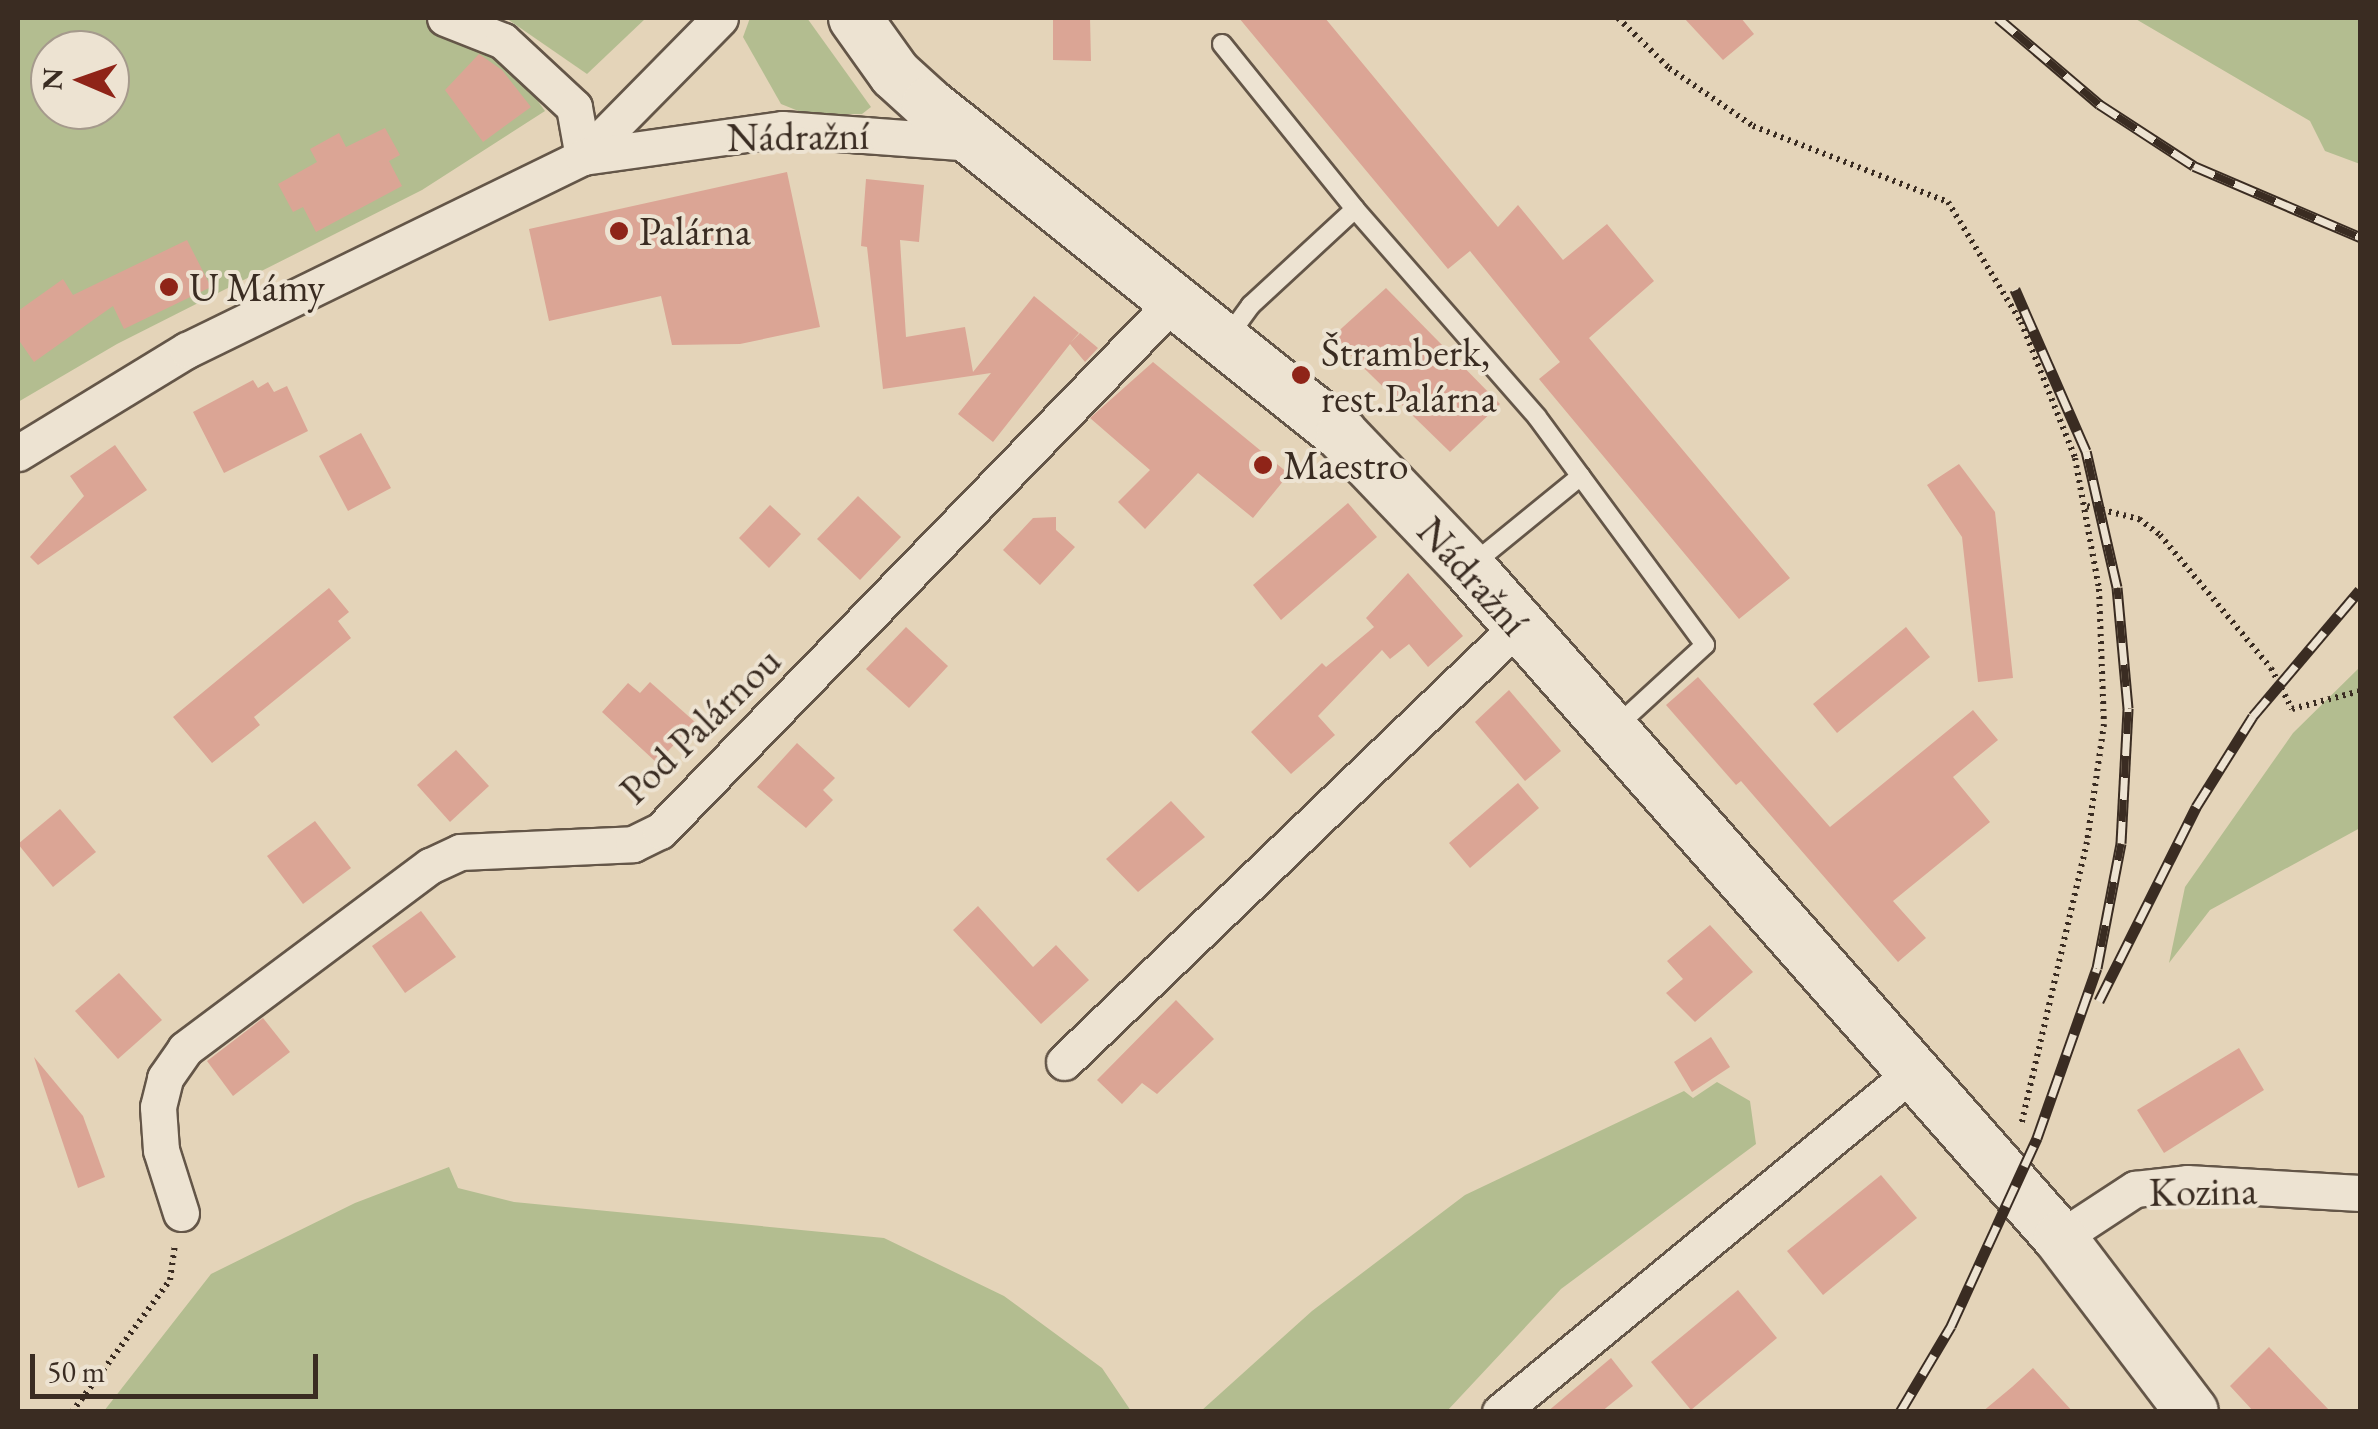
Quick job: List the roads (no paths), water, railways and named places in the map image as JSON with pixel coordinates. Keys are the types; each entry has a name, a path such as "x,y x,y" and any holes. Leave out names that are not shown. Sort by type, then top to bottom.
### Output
{"main road":[{"path":"855,18 895,74 979,144"},
{"name":"Nádražní","path":"979,144 1228,337 1342,435 1469,568 1609,734 1914,1072 2015,1164 2060,1238"},
{"path":"2060,1238 2192,1412"}],"street":[{"path":"446,18 503,40 574,107 583,157"},
{"name":"Nádražní","path":"583,157 720,18"},
{"name":"Nádražní","path":"27,441 187,350 583,157 782,128 979,144"},
{"name":"Pod Palárnou","path":"181,1213 161,1150 158,1106 164,1078 185,1049 430,866 460,852 633,844 660,831 1176,299"},
{"path":"1064,1062 1519,625"},
{"path":"1500,1412 1914,1072"},
{"name":"Kozina","path":"2060,1238 2136,1188 2188,1183 2360,1193"}],"lane":[{"path":"1222,44 1355,209 1538,416 1705,645 1609,734"},
{"path":"1228,337 1251,304 1355,209"},
{"path":"1469,568 1581,476"}],"railway":[{"path":"1998,18 2099,104 2194,166 2360,237"},
{"path":"1900,1412 1951,1326 2037,1138 2097,968 2121,843 2128,708 2117,587 2086,451 2015,289"},
{"path":"2099,1001 2196,807 2253,716 2360,590"}],"place":[{"name":"Palárna","path":"619,231"},
{"name":"U Mámy","path":"169,287"},
{"name":"Štramberk, rest.Palárna","path":"1301,375"},
{"name":"Maestro","path":"1263,465"}]}
